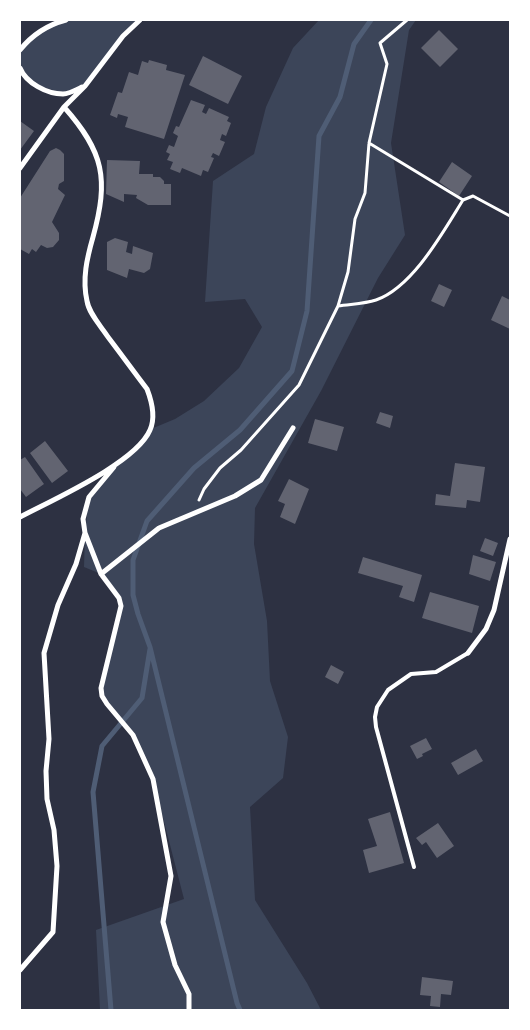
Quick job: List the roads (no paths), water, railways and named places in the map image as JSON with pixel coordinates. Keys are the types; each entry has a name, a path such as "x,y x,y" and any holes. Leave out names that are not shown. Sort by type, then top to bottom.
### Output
{"street":[{"path":"20,50 26,42 43,29 66,20"},
{"path":"20,168 64,106 84,86 123,36 140,20"},
{"path":"20,68 22,75 48,92 65,94 84,86"},
{"path":"64,106 82,127 93,146 100,172 102,190 100,212 84,275 87,303 94,317 146,389 152,401 151,429 144,441 114,467 89,497 83,519 85,532 101,574 119,598 121,606 101,688 102,696 106,704 133,735 153,779 171,876 163,922 175,965 189,994 189,1010"},
{"path":"101,574 159,528 235,496 261,480 294,428"},
{"path":"20,517 114,467"},
{"path":"20,970 53,932 57,866 54,830 47,799 46,771 50,739 44,653 58,605 76,564 85,532"},
{"path":"468,653 486,629 494,610 510,539"}],"lane":[{"path":"414,868 376,727 377,707 388,690 412,674 436,672 468,653"}],"waterway":[{"path":"240,1010 150,647 133,595 133,560 147,521 194,468 240,430 292,371 307,311 319,136 340,97 354,44 371,20"},
{"path":"111,1010 93,792 102,746 142,698 150,649"}]}
